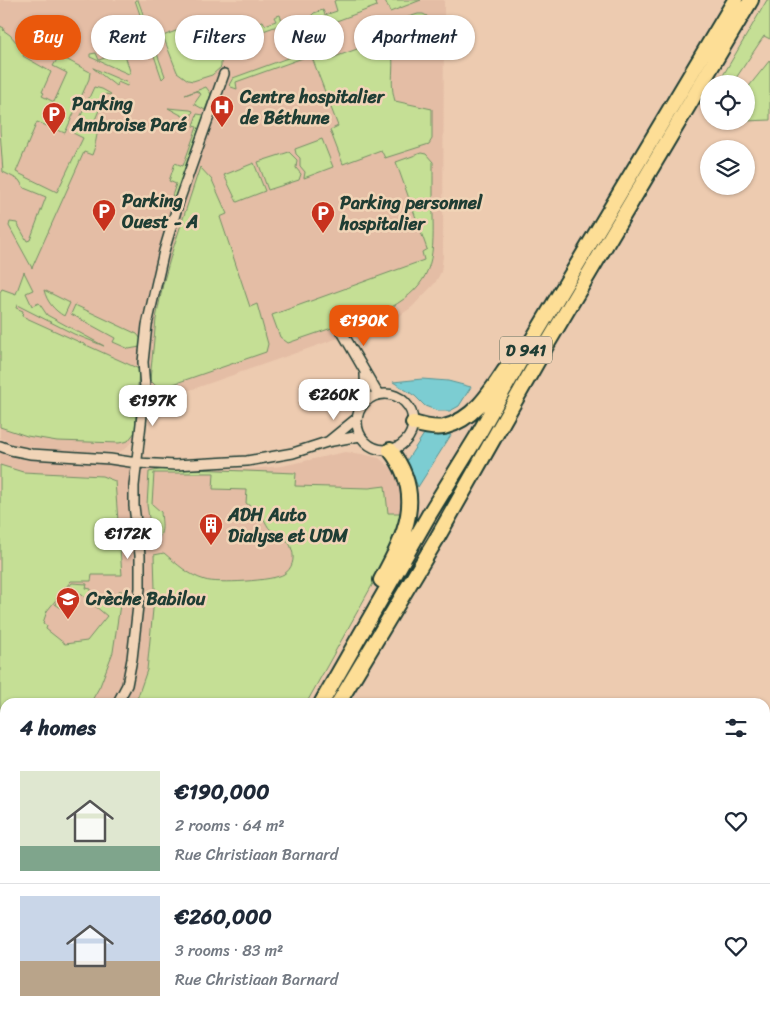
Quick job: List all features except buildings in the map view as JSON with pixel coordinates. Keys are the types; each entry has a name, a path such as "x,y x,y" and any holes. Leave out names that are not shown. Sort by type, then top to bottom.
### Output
{"highway":[{"name":"D 941","path":"324,698 545,318 735,0"},
{"name":"D 941","path":"341,698 436,540 546,346 751,0"},
{"path":"413,423 426,427 443,427 462,419 486,398 522,344 545,318"},
{"path":"345,661 356,624 391,563 406,527 410,507 409,485 399,462 390,450"}],"street":[{"path":"120,698 127,685 132,659 140,588 140,555 134,506 134,486 145,388 143,362 147,325 179,201 224,74"},
{"path":"342,332 378,394"},
{"path":"365,374 366,401"},
{"path":"387,393 395,395 409,406 413,423 406,441 399,447 381,450 365,443 357,428 356,419 358,411 366,401 378,394 387,393"},
{"path":"327,442 356,419"},
{"path":"0,446 31,454 175,465 247,460 294,453 327,442 360,436"}],"shaded area":[{"name":"Centre hospitalier de Béthune","path":"0,0 444,0 444,15 354,15 354,60 444,60 443,256 441,272 435,283 412,307 398,317 153,403 148,408 144,438 135,438 125,449 119,452 54,450 16,445 0,438"},
{"path":"0,451 22,459 107,464 150,469 251,469 282,466 345,452 379,458 391,468 399,482 403,499 401,514 302,698 0,698"}],"green space":[{"path":"135,0 138,0 143,15 140,15"},
{"path":"375,0 377,6 344,18 344,15 325,15 337,11 334,1"},
{"path":"385,0 421,0 390,12"},
{"path":"767,0 770,0 770,39 764,36 738,75 723,75"},
{"path":"323,10 325,15 312,15 314,13"},
{"path":"274,22 274,27 264,31 264,23 265,25"},
{"path":"0,26 15,41 15,60 30,60 51,72 42,96 54,102 67,73 53,66 57,60 68,60 90,72 89,79 65,133 37,122 16,172 57,192 83,138 73,133 94,87 111,94 106,94 94,122 98,124 96,128 99,129 92,155 84,152 32,268 9,226 10,222 17,223 27,241 30,240 46,197 24,188 19,180 3,172 0,131"},
{"path":"175,31 175,60 221,60 221,67 212,75 193,81 188,80 177,72 165,41 165,35"},
{"path":"354,50 354,60 393,60 392,83 395,101 432,109 432,139 429,144 385,158 381,150 343,164 330,130 338,126 313,60 344,60 344,54"},
{"path":"97,60 127,60 131,75"},
{"path":"156,60 159,60 165,76 162,79"},
{"path":"282,60 297,60 236,82 237,89 229,85 233,78"},
{"path":"770,60 770,120 755,121 755,79"},
{"path":"93,68 128,83 127,86 118,82 116,86"},
{"path":"206,87 211,94 205,110 194,104 201,94 196,91 185,95"},
{"path":"168,108 190,110 193,111 190,120"},
{"path":"197,114 204,115 175,197 172,196 176,184 169,181 175,163 183,166 197,127 193,126"},
{"path":"322,139 333,167 304,178 305,172 300,166 300,158 296,154 295,149"},
{"path":"289,152 297,160 296,168 301,174 299,180 268,190 258,162"},
{"path":"421,153 426,154 433,162 433,246 428,270 415,290 390,308 288,343 280,337 272,315 424,260 422,252 427,249 396,162"},
{"path":"254,163 265,191 237,202 224,175"},
{"path":"200,167 212,180 227,214 220,217 250,307 257,304 268,344 266,352 159,389 150,380 156,319 172,252"},
{"path":"24,272 33,290 26,293 32,306 39,303 47,315 104,346 74,334 17,305 16,308 23,311 22,316 139,369 135,432 128,441 119,443 57,441 27,436 0,427 0,292 2,289 16,294"},
{"path":"44,290 70,303 64,316 51,305"},
{"path":"75,305 137,334 141,339 140,347 129,349 113,342 115,338 71,314"},
{"path":"0,465 23,472 102,476 115,481 122,575 92,575 91,581 71,581 47,611 43,623 47,626 46,629 65,644 87,641 107,616 76,590 61,608 55,604 72,583 87,584 86,588 91,589 91,598 118,600 119,591 122,591 113,652 100,686 93,698 0,698"},
{"path":"168,468 296,473 295,486 369,488 385,486 388,513 405,513 390,553 309,698 137,698 147,670 155,589 154,555 164,553 193,575 205,580 221,582 258,580 278,576 284,574 291,567 293,560 293,553 289,543 270,529 261,516 246,503 247,490 213,489 214,473 154,473 152,504 161,512 162,526 159,537 153,544 147,505 149,472"}],"water":[{"path":"422,379 448,381 471,387 459,406 450,411 438,411 425,406 415,396 393,382"},
{"path":"426,431 451,435 418,487 407,460"}],"place":[{"name":"Centre hospitalier de Béthune","path":"222,128"},
{"name":"Parking Ambroise Paré","path":"54,135"},
{"name":"Parking Ouest - A","path":"104,232"},
{"name":"Parking personnel hospitalier","path":"323,234"},
{"name":"ADH Auto Dialyse et UDM","path":"211,546"},
{"name":"Crèche Babilou","path":"68,620"}]}
